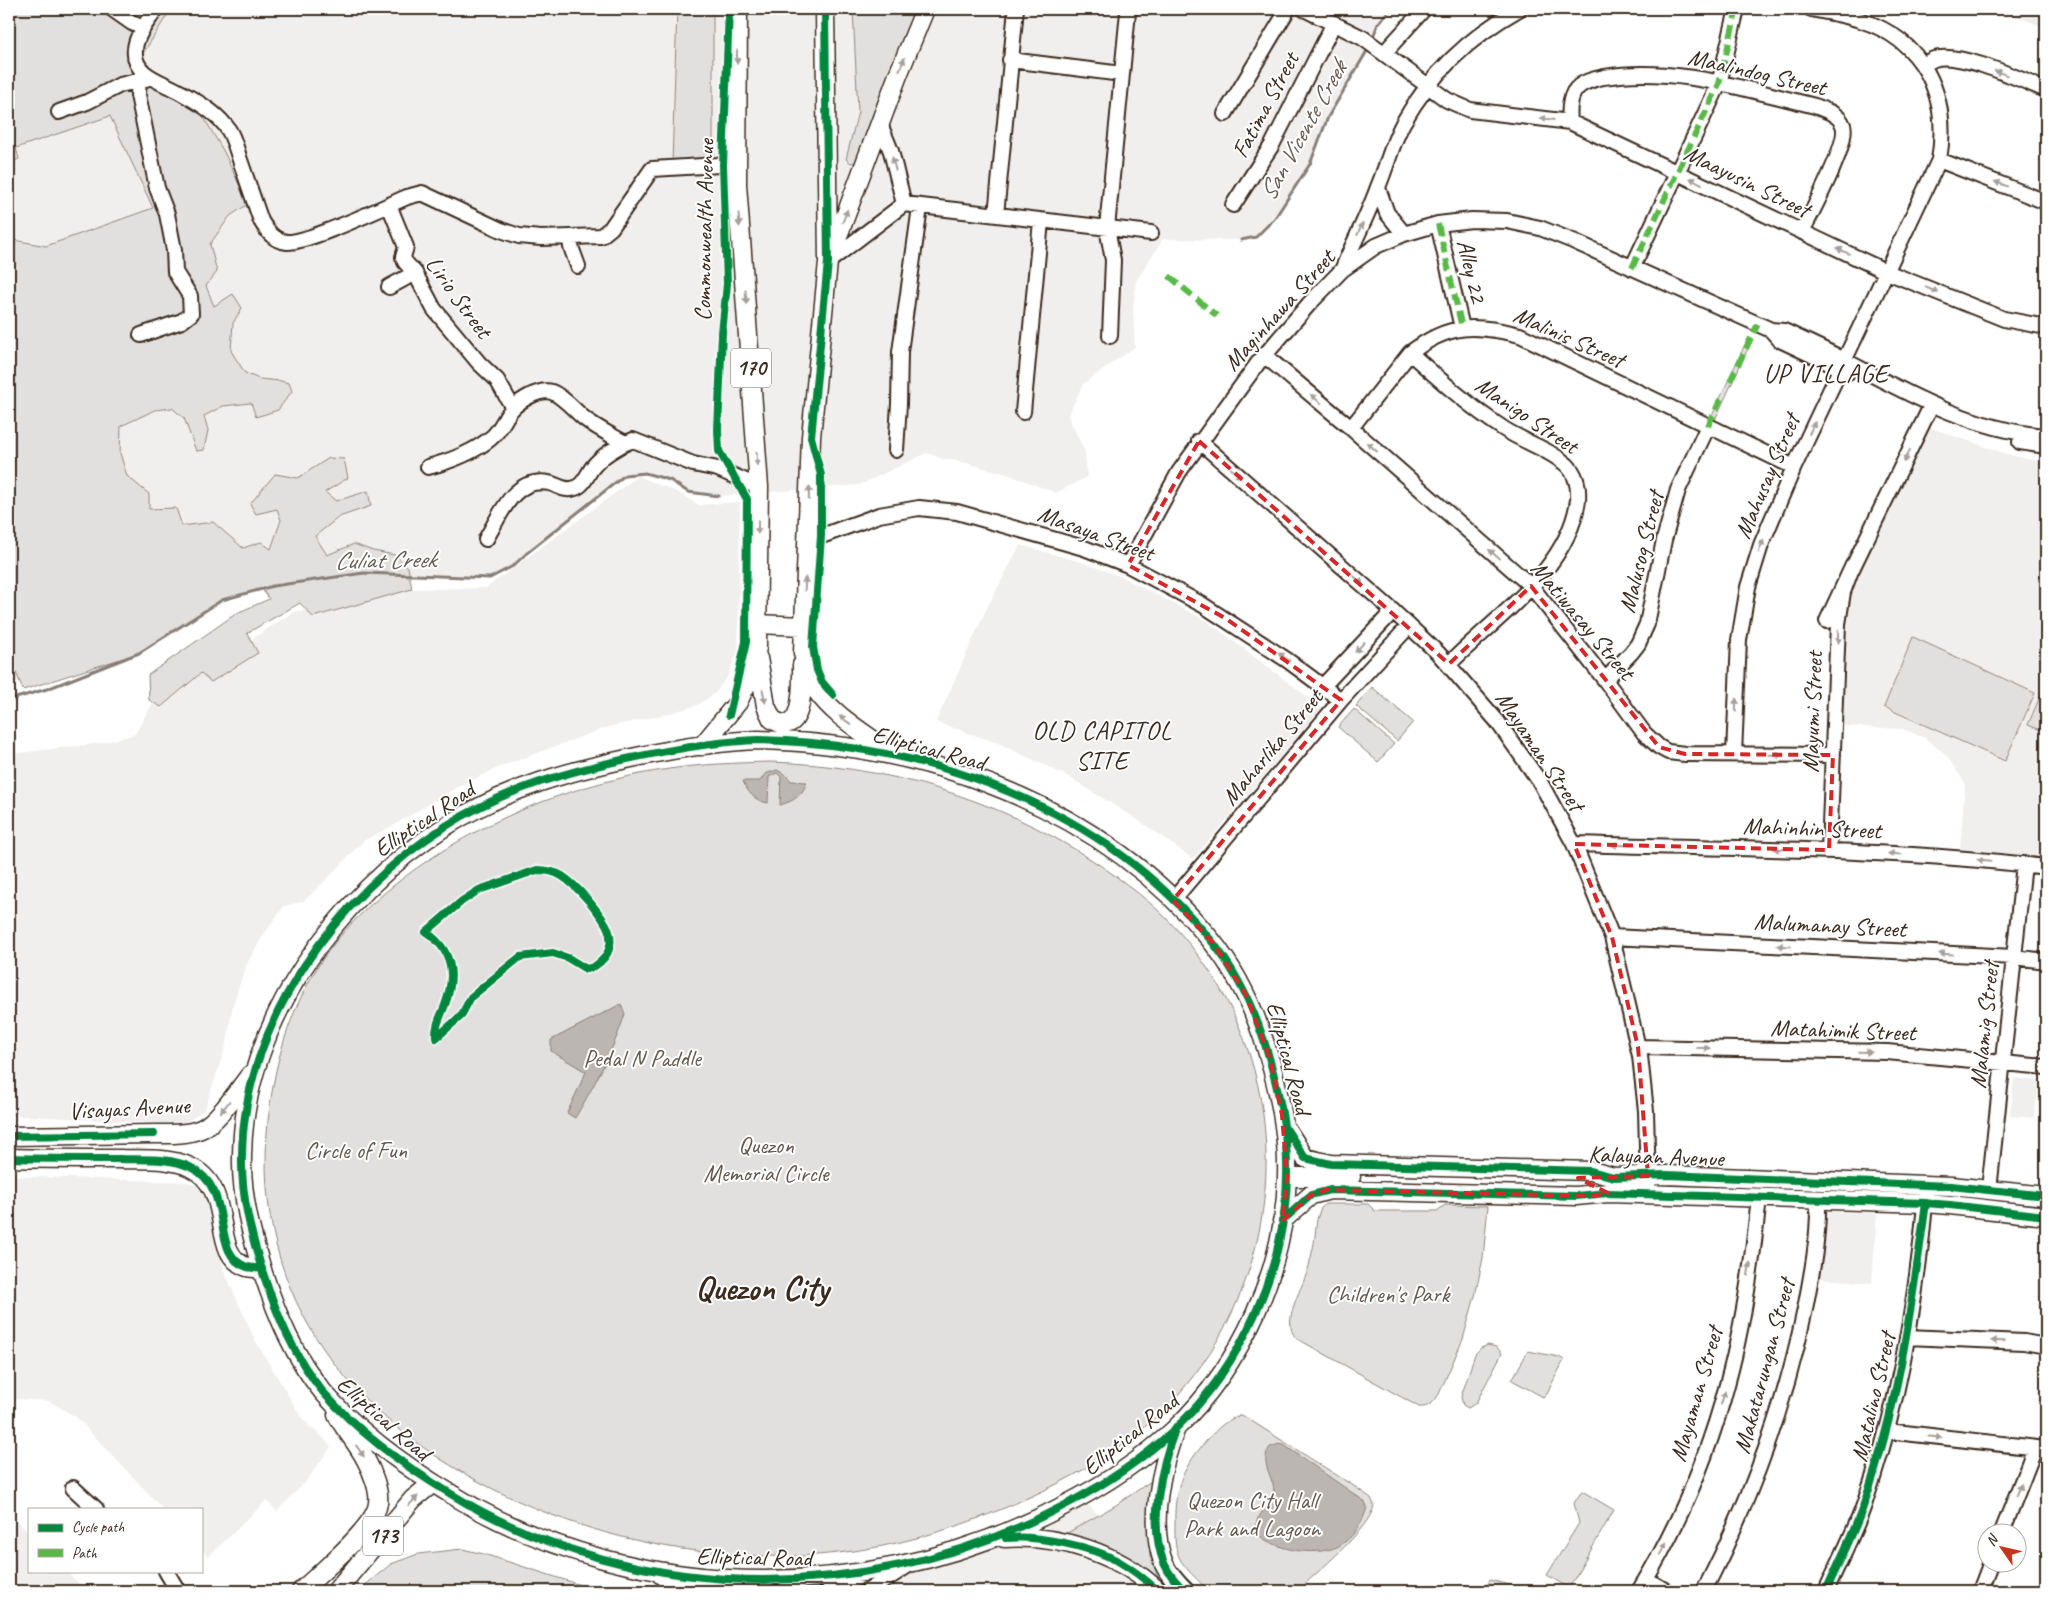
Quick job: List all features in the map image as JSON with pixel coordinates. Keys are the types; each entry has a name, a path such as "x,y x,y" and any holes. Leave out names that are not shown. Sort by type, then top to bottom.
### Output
{"main road":[{"name":"Commonwealth Avenue","path":"702,746 738,702 750,677 757,648 758,487 737,164 738,9"},
{"path":"757,648 766,706 772,719 782,724 789,722 799,712 801,698 802,626 808,541 811,437 828,262 825,9"},
{"path":"828,262 925,9"},
{"path":"757,624 802,626"},
{"path":"803,653 808,674 816,690 827,703 838,714 894,755"},
{"name":"Elliptical Road","path":"740,741 808,742 865,749 894,755 949,769 975,778 1051,812 1077,827 1124,859 1173,900 1213,943 1237,977 1246,995 1270,1059 1283,1124 1287,1177 1282,1221 1273,1263 1248,1328 1214,1383 1176,1428 1120,1472 1090,1492 996,1538 910,1564 860,1574 801,1579 755,1580 710,1578 655,1570 589,1555 532,1536 485,1514 433,1483 376,1442 326,1394 300,1359 286,1333 262,1269 249,1227 245,1204 242,1159 245,1113 255,1069 279,1012 298,977 344,913 400,859 426,840 479,807 542,780 588,767 740,741"},
{"name":"Visayas Avenue","path":"10,1136 176,1134 200,1130 208,1126 218,1115 255,1069"},
{"name":"Kalayaan Avenue","path":"1283,1124 1305,1158 1331,1164 1591,1171 1610,1185"},
{"path":"9,1158 13,1149 10,1136"},
{"path":"28,1158 26,1147 29,1136"},
{"name":"Visayas Avenue","path":"9,1158 153,1160 189,1166 208,1180 215,1191 229,1253 246,1267 262,1269"},
{"name":"Kalayaan Avenue","path":"1287,1177 1326,1183 1576,1196 1648,1176 1927,1186 2046,1196"},
{"name":"Kalayaan Avenue","path":"1282,1221 1326,1183 1610,1185 1647,1194 1950,1204 2046,1216"},
{"name":"173","path":"301,1591 364,1529 374,1516 378,1505 378,1495 366,1460 342,1426 326,1394"},
{"path":"1176,1428 1163,1470 1158,1527 1164,1563 1170,1574 1185,1591"},
{"name":"173","path":"336,1591 413,1499 433,1483"},
{"path":"996,1538 1030,1537 1096,1552 1130,1568 1158,1591"},
{"path":"655,1570 682,1591"},
{"path":"831,1591 860,1574"},
{"path":"316,1577 331,1577 336,1583 336,1591"},
{"path":"710,1578 726,1591"},
{"path":"784,1591 801,1579"}],"street":[{"path":"112,9 143,28"},
{"path":"141,335 182,321 191,314 190,296 175,272 174,250 167,214 157,188 138,96 145,79 136,60 135,49 143,28 156,9"},
{"path":"996,215 1016,9"},
{"path":"1110,336 1113,260 1107,228 1128,12 1131,9"},
{"path":"1225,114 1288,9"},
{"name":"Maayusin Street","path":"1304,9 1363,38 1385,52 1454,104 1470,110 1570,122 1887,272 2004,319 2046,327"},
{"path":"1385,52 1424,9"},
{"path":"1342,270 1378,188 1402,124 1428,85 1452,59 1479,35 1500,19 1519,9"},
{"path":"1632,268 1719,84 1738,9"},
{"name":"Mahusay Street","path":"1734,754 1739,640 1745,604 1761,545 1794,467 1939,160 1942,140 1941,114 1933,82 1924,65 1907,47 1879,28 1860,20 1811,9"},
{"name":"Fatima Street","path":"1233,205 1272,145 1334,23"},
{"path":"1924,65 1934,59 1955,58 1995,70 2046,90"},
{"path":"1010,60 1122,74"},
{"name":"Maalindog Street","path":"1570,122 1570,102 1574,91 1584,83 1598,78 1623,74 1654,73 1719,84 1815,106 1829,111 1841,121 1844,127 1843,142 1802,232"},
{"path":"59,112 87,102 120,85 145,79 176,90 206,108 225,125 235,146 261,221 268,232 277,239 286,242 296,241 388,204 422,193 501,230 519,236 570,238 601,236 606,234 652,169 737,164"},
{"path":"880,124 890,151 904,204"},
{"path":"1939,160 2046,202"},
{"path":"1378,188 1387,213 1404,234"},
{"name":"Lirio Street","path":"388,204 406,247 403,257 405,262 415,273 434,309 479,363 496,380 513,408"},
{"path":"828,262 904,204 1151,233"},
{"path":"896,450 900,352 920,207"},
{"path":"1023,412 1041,220"},
{"name":"Maginhawa Street","path":"1128,565 1179,472 1199,442 1264,355 1309,304 1342,270 1376,246 1404,234 1438,224 1490,220 1524,224 1557,234 1771,330 1784,331 1928,412 1975,431 2015,441 2046,446"},
{"name":"Alley 22","path":"1438,224 1462,328"},
{"path":"570,238 571,247 578,266"},
{"path":"389,287 415,273"},
{"name":"Malinis Street","path":"1351,428 1410,353 1430,339 1462,328 1486,327 1520,335 1794,467"},
{"name":"Manigo Street","path":"1410,353 1483,416 1514,436 1556,456 1568,466 1576,477 1578,493 1572,526 1550,564 1531,586 1449,664"},
{"name":"Matiwasay Street","path":"1264,355 1351,428 1531,586 1644,732 1659,747 1668,752 1685,754 1833,755"},
{"name":"Maginhawa Street","path":"1843,365 1961,417 2016,433 2046,436"},
{"path":"428,467 464,455 492,437 513,408 536,393 551,392 586,419 625,442"},
{"name":"Mayumi Street","path":"1829,850 1838,624 1843,592 1847,582 1850,573 1853,565 1827,621 1848,578 1852,569 1856,560 1861,552 1928,412"},
{"name":"Malusog Street","path":"1605,680 1638,644 1647,624 1664,540 1678,490 1708,426"},
{"path":"486,539 513,494 535,481 554,484 563,489 575,488 581,484 598,462 625,442 633,440 682,460 718,469 758,487"},
{"name":"Mayaman Street","path":"1199,442 1393,611 1449,664 1498,721 1540,782 1574,844 1612,937 1638,1048 1646,1111 1647,1194"},
{"name":"Masaya Street","path":"808,541 880,514 900,510 939,509 957,512 1084,548 1128,565 1225,618 1287,660 1340,700"},
{"name":"Maharlika Street","path":"1323,686 1393,611"},
{"name":"Maharlika Street","path":"1173,900 1340,700 1409,626"},
{"name":"Mahinhin Street","path":"1574,844 1829,850 1949,857 2046,867"},
{"name":"Malamig Street","path":"1989,1190 2024,864"},
{"name":"Malumanay Street","path":"1612,937 2046,960"},
{"name":"Matahimik Street","path":"1638,1048 1887,1052 2046,1067"},
{"name":"Matalino Street","path":"1826,1591 1863,1507 1887,1431 1907,1337 1927,1186"},
{"name":"Mayaman Street","path":"1639,1591 1670,1535 1691,1490 1712,1435 1728,1381 1744,1303 1759,1197"},
{"name":"Makatarungan Street","path":"1704,1591 1730,1541 1760,1470 1784,1396 1799,1339 1810,1281 1818,1224 1818,1200"},
{"path":"1907,1337 2024,1342 2046,1346"},
{"path":"1887,1431 2041,1448 2007,1522"},
{"path":"73,1488 95,1508"},
{"path":"868,1591 910,1564"},
{"path":"167,1572 178,1591"},
{"path":"1980,1591 1987,1572"},
{"path":"1646,1579 1666,1591"}],"highlighted area":[{"path":"1199,441 1449,664 1531,586 1659,747 1685,754 1833,755 1829,850 1574,844 1612,937 1638,1047 1648,1176 1578,1178 1608,1193 1592,1196 1326,1190 1311,1195 1282,1221 1287,1177 1282,1115 1270,1059 1246,995 1213,943 1173,900 1341,700 1225,618 1128,565"}],"shaded area":[{"path":"9,9 1389,9 1378,24 1367,51 1328,117 1310,164 1275,218 1256,237 1241,240 1163,239 1136,281 1133,309 1135,347 1083,384 1068,416 1085,452 1087,477 1056,493 1004,473 943,459 927,453 859,485 719,496 688,492 645,471 625,475 513,566 490,578 364,573 273,586 222,600 139,653 9,685"},
{"path":"1998,9 2046,9 2046,28"},
{"path":"1928,427 2007,454 2031,460 2046,461 2046,859 1960,852 1965,783 1946,755 1925,738 1902,729 1842,726 1846,613 1849,589"},
{"path":"638,476 677,492 699,505 740,502 738,650 728,676 715,693 698,705 608,727 502,766 459,786 396,824 363,841 304,901 284,906 266,931 248,962 239,986 233,1004 227,1042 205,1109 190,1120 175,1124 9,1115 9,754 103,743 135,734 151,706 293,612 412,589 486,588"},
{"path":"1020,545 1085,563 1122,577 1207,621 1322,708 1193,859 1141,822 1069,777 998,743 936,722 985,612"},
{"path":"777,770 786,775 791,781 807,782 800,794 793,800 780,805 781,777 777,773 769,777 768,803 752,795 743,781 760,781 765,774"},
{"name":"Pedal N Paddle","path":"621,1004 625,1014 615,1041 575,1118 567,1113 586,1072 551,1051 551,1040"},
{"path":"2014,1078 2039,1081 2034,1118 2010,1116"},
{"path":"9,1176 188,1182 199,1186 206,1193 224,1271 256,1342 302,1418 331,1447 307,1480 277,1511 266,1501 208,1557 202,1550 202,1508 162,1508 76,1417 49,1401 9,1399"},
{"path":"1824,1211 1877,1213 1872,1283 1815,1278"},
{"path":"1279,1444 1284,1445 1364,1501 1367,1507 1363,1518 1348,1540 1328,1550 1294,1550 1272,1543 1255,1532 1258,1519 1271,1500 1274,1491 1266,1464 1267,1453 1270,1447"},
{"path":"1081,1497 1170,1591 754,1591 755,1580 910,1564"},
{"path":"9,1513 28,1532 28,1572 67,1572 86,1591 9,1591"}],"green space":[{"path":"9,9 171,9 139,60 123,91 151,85 200,111 224,152 248,204 230,216 210,244 217,272 206,286 214,306 233,294 242,308 233,323 231,351 245,373 259,379 289,383 292,391 278,410 256,417 251,403 223,406 204,416 208,430 204,450 196,451 184,418 172,408 155,410 121,426 120,453 127,476 149,494 149,509 176,508 182,526 213,522 243,548 261,542 271,549 281,520 277,509 256,514 250,504 275,474 298,478 329,458 344,459 348,478 325,492 336,501 368,491 371,506 339,517 315,536 327,555 354,544 373,551 395,555 408,567 412,589 313,617 300,603 247,633 258,653 211,682 201,673 161,707 149,700 148,675 237,613 269,599 262,589 222,600 139,653 23,690 9,654 9,227 14,240 46,246 153,208 110,116 16,148 19,159 9,164"},
{"path":"677,9 713,9 713,159 672,163"},
{"path":"853,9 915,9 856,162 851,163 846,159 858,112"},
{"path":"1747,340 1751,342 1714,422 1710,420"},
{"path":"1913,637 2035,693 2005,761 1884,707"},
{"path":"2046,682 2046,732 2028,725"},
{"path":"1372,687 1413,722 1397,741 1356,706"},
{"path":"1354,709 1394,744 1378,762 1338,727"},
{"name":"Quezon Memorial Circle","path":"769,762 812,764 896,778 937,788 977,802 1055,838 1116,876 1139,894 1180,933 1218,984 1245,1040 1261,1100 1266,1161 1261,1222 1245,1281 1219,1338 1182,1390 1150,1423 1132,1438 1073,1476 1032,1496 975,1519 918,1538 889,1545 829,1554 798,1556 720,1554 681,1549 642,1542 567,1521 495,1490 437,1457 386,1419 344,1375 310,1327 285,1274 270,1216 266,1154 273,1086 278,1063 284,1041 301,998 323,958 337,939 386,892 421,865 459,841 499,820 582,788 669,769"},
{"name":"Children's Park","path":"1326,1204 1368,1204 1375,1211 1437,1211 1445,1205 1488,1206 1483,1258 1463,1339 1439,1394 1428,1405 1419,1407 1296,1338 1292,1331 1292,1313 1309,1266 1317,1218 1321,1209"},
{"path":"1488,1345 1496,1347 1502,1353 1476,1403 1468,1408 1463,1405 1461,1397 1475,1354 1481,1348"},
{"path":"1528,1351 1559,1357 1564,1360 1547,1393 1543,1397 1512,1380"},
{"name":"Quezon City Hall Park and Lagoon","path":"1242,1415 1357,1488 1371,1498 1374,1505 1371,1515 1353,1538 1297,1591 1209,1591 1192,1575 1177,1553 1175,1509 1182,1477 1193,1458 1212,1435 1227,1421"},
{"path":"1151,1481 1149,1497 1150,1556 1159,1580 1127,1559 1062,1536 1116,1505"},
{"path":"1582,1491 1614,1510 1569,1588 1547,1575 1579,1523 1574,1503"},
{"path":"462,1549 484,1554 599,1591 358,1591 391,1564 418,1554"},
{"path":"1490,1580 1527,1589 1525,1591 1484,1591"}],"waterway":[{"name":"San Vicente Creek","path":"1373,37 1378,24 1390,9"},
{"name":"San Vicente Creek","path":"1241,240 1256,237 1275,218 1310,164 1328,117 1367,51"},
{"name":"Culiat Creek","path":"9,700 47,689 139,653 222,600 273,586 364,573 490,578 513,566 625,475 645,473 670,480 688,492 719,496"}],"marked path":[{"path":"1632,268 1719,84 1737,9"},
{"path":"1438,224 1462,328"},
{"path":"1169,276 1217,316"},
{"path":"1730,381 1758,324"},
{"path":"1708,426 1723,394"}],"cycle path":[{"path":"729,9 723,165 727,284 722,333 718,430 719,451 747,499 746,642 729,715"},
{"path":"825,9 828,262 811,437 821,475 821,536 813,647 817,670 822,682 833,695"},
{"path":"759,740 822,744 885,754 947,769 1007,791 1064,818 1117,852 1166,892 1210,939 1232,969 1249,1002 1263,1036 1284,1124 1287,1163 1284,1211 1278,1246 1268,1280 1255,1313 1239,1345 1220,1376 1199,1404 1150,1451 1094,1489 1029,1523 993,1538 919,1561 881,1569 803,1579 723,1579 682,1575 641,1568 601,1558 562,1546 487,1514 433,1483 399,1460 367,1435 337,1407 303,1365 280,1320 268,1289 251,1229 242,1171 247,1106 259,1058 278,1011 304,967 334,926 368,888 406,855 446,826 469,813 492,801 540,782 615,761 656,753 715,743 759,740"},
{"path":"537,870 553,872 566,878 579,890 603,919 610,934 609,949 605,957 597,965 586,969 568,958 553,953 520,957 471,997 461,1016 436,1038 437,1025 448,994 451,973 447,955 435,939 426,932 462,901 479,890 537,870"},
{"path":"1287,1130 1305,1158 1331,1164 1591,1171 1614,1177 1666,1175 1951,1186 2046,1196"},
{"path":"9,1136 154,1134"},
{"path":"9,1158 155,1160 173,1162 190,1167 204,1177 213,1190 228,1249 235,1260 247,1267 262,1269"},
{"path":"1282,1221 1311,1195 1330,1190 1576,1196 1608,1193 1926,1203 2046,1216"},
{"path":"1826,1591 1860,1515 1886,1429 1909,1318 1926,1203"},
{"path":"1176,1427 1161,1477 1158,1495 1157,1531 1159,1548 1164,1563 1176,1582 1185,1591"},
{"path":"1006,1538 1048,1540 1093,1551 1123,1564 1158,1591"}],"district":[{"name":"UP VILLAGE","path":"1826,373"},
{"name":"OLD CAPITOL SITE","path":"1102,745"},
{"name":"Quezon City","path":"762,1287"}],"park label":[{"name":"Circle of Fun","path":"356,1150"}]}
